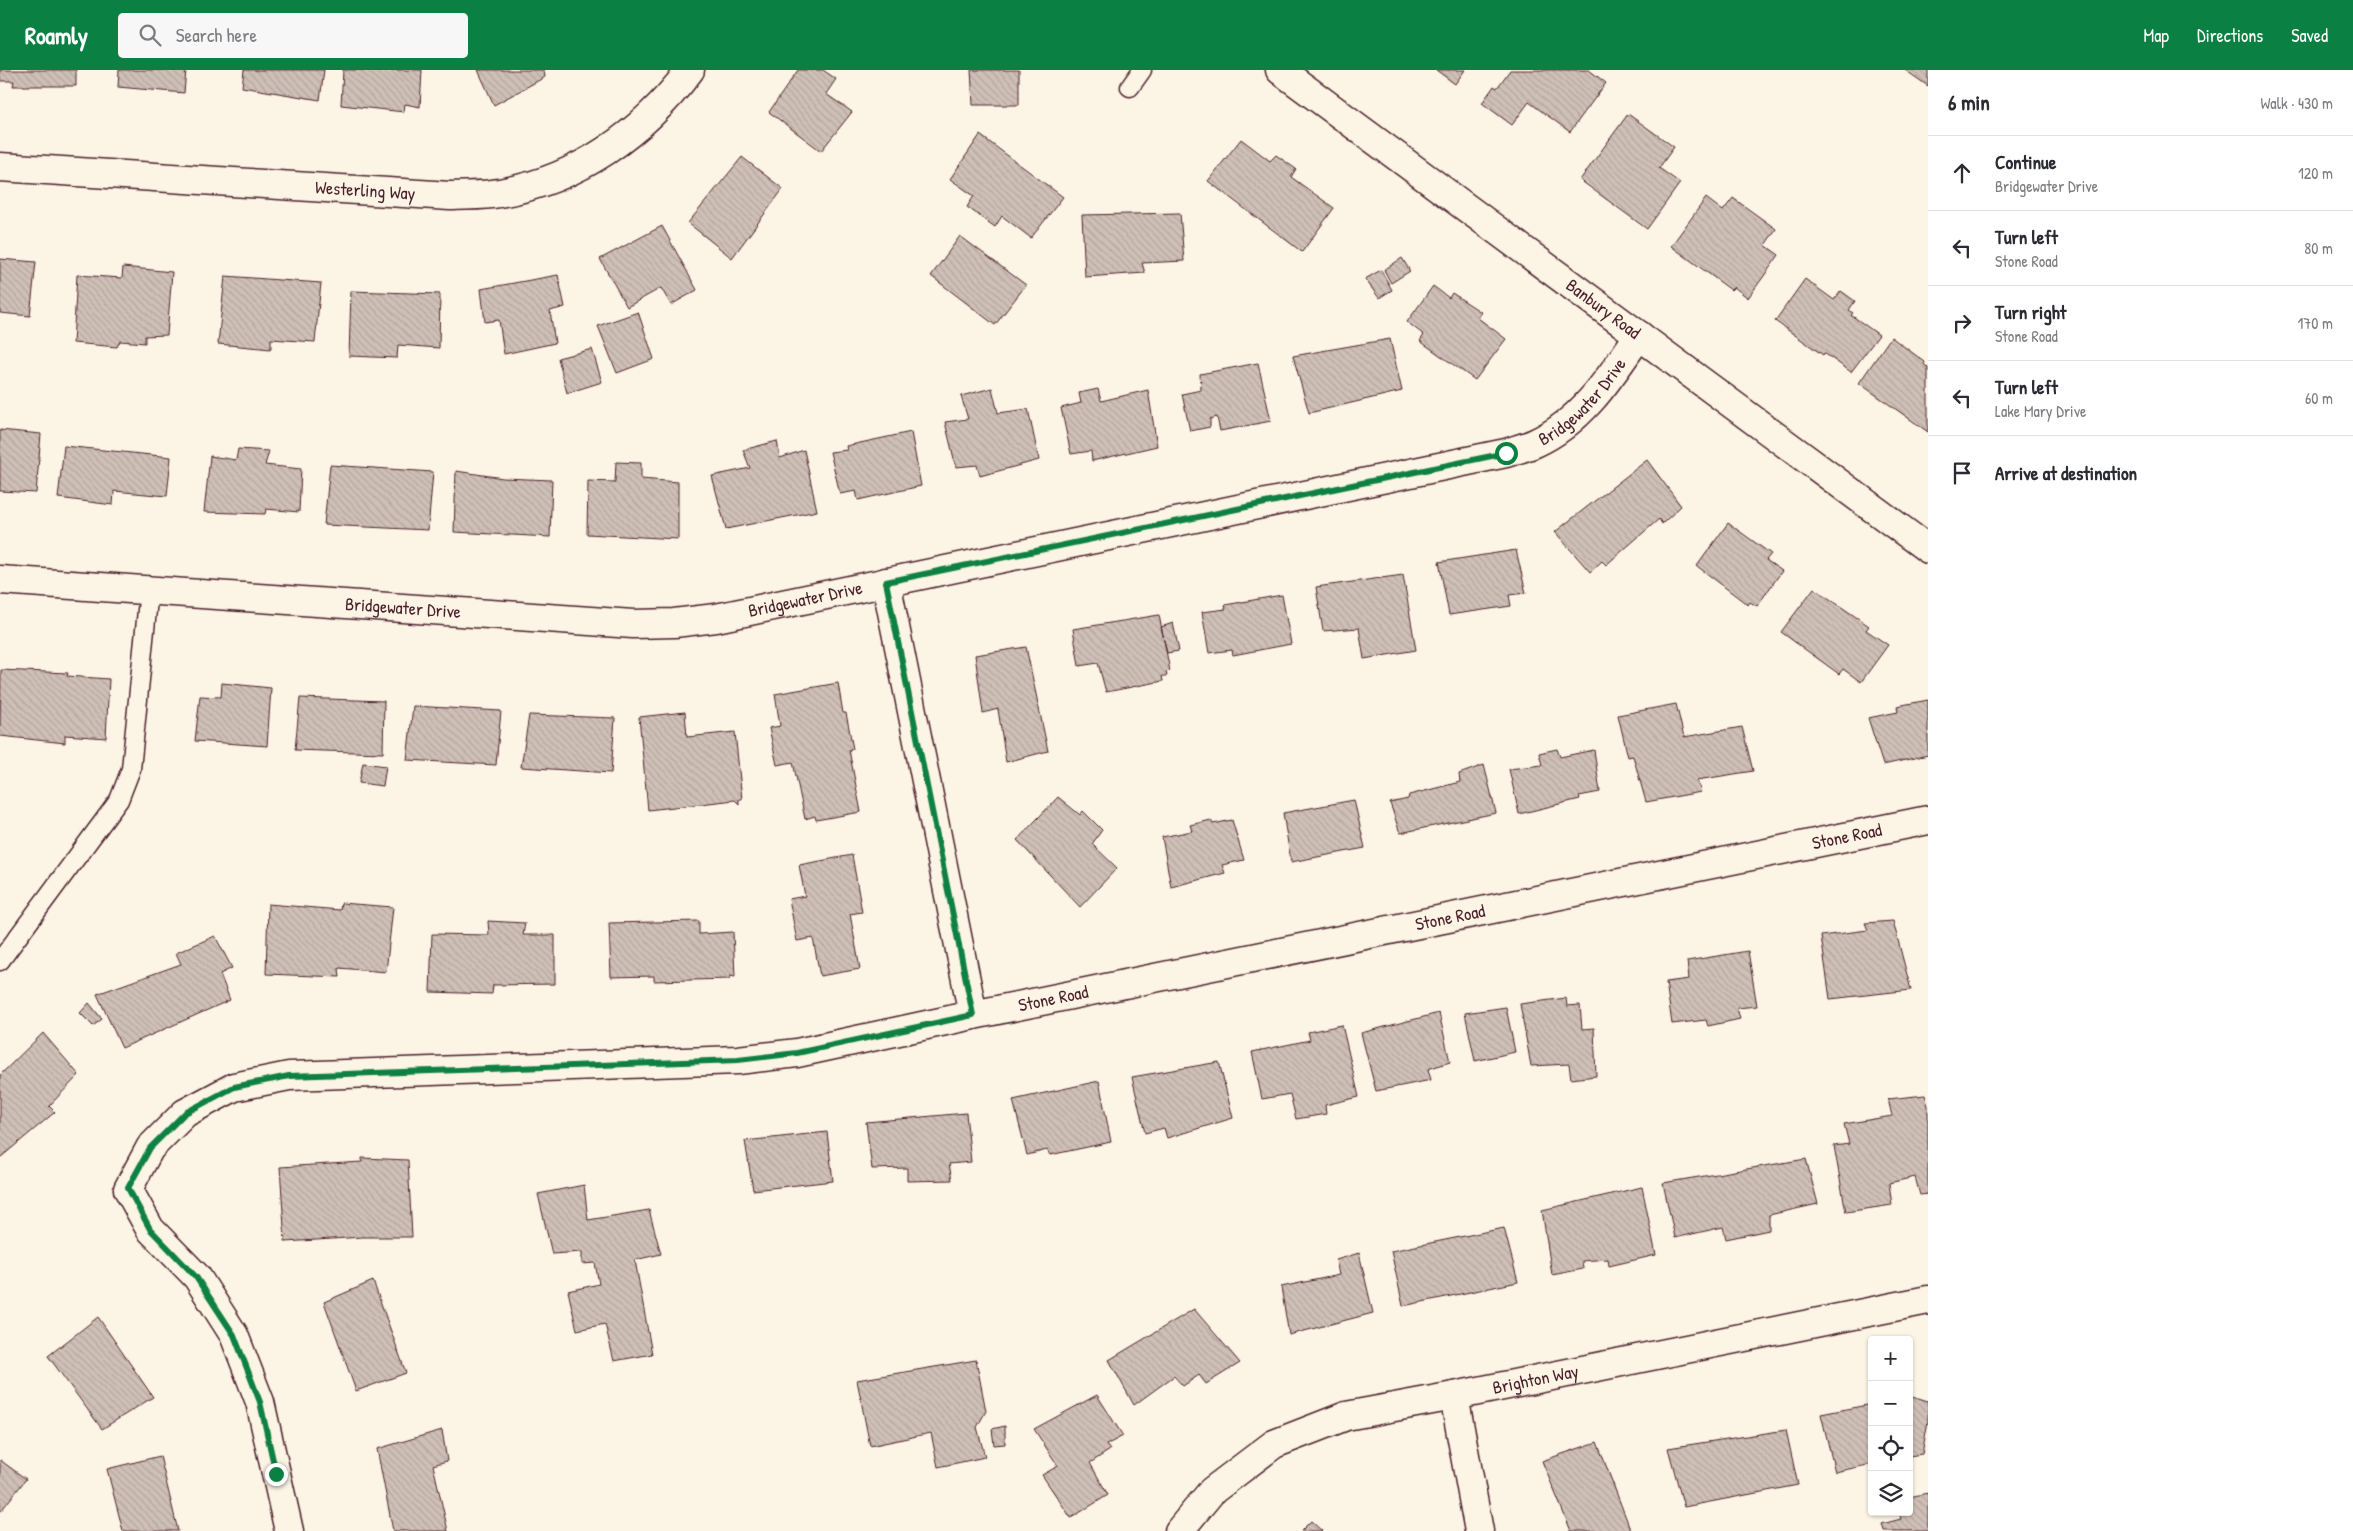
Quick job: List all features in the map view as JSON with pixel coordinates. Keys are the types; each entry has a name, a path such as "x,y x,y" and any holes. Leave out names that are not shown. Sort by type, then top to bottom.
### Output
{"street":[{"name":"Westerling Way","path":"0,167 450,196 498,194 542,183 584,165 624,140 659,108 690,70"},
{"name":"Banbury Road","path":"1280,70 1928,549"},
{"name":"Bridgewater Drive","path":"0,580 633,624 674,623 716,618 1506,453 1536,443 1563,427 1588,404 1639,335"},
{"path":"886,582 973,1015"},
{"name":"Stone Road","path":"289,1531 260,1402 234,1335 196,1277 150,1229 128,1188 150,1148 185,1113 234,1087 289,1076 738,1060 797,1053 973,1015 1928,820"},
{"name":"Brighton Way","path":"1179,1531 1212,1491 1274,1444 1346,1416 1928,1300"},
{"path":"1454,1396 1479,1531"}],"lane":[{"path":"1130,87 1142,70"},
{"path":"0,961 118,800 131,769 148,590"}],"building":[{"path":"0,70 76,70 76,86 13,86 14,81 0,81"},
{"path":"119,70 186,70 184,93 118,87"},
{"path":"244,70 324,70 320,100 242,87"},
{"path":"343,70 422,70 420,107 405,104 404,112 341,105"},
{"path":"478,70 544,70 545,77 494,105"},
{"path":"798,70 823,70 836,79 826,94 852,112 821,151 769,112"},
{"path":"971,70 1019,70 1019,105 973,105"},
{"path":"1436,70 1465,70 1455,84"},
{"path":"1510,70 1589,70 1606,83 1570,132 1529,102 1512,125 1482,103 1494,86 1497,88"},
{"path":"1905,70 1928,70 1928,86"},
{"path":"1628,114 1674,147 1659,168 1680,183 1647,229 1580,180"},
{"path":"980,135 1063,197 1031,238 1002,216 995,227 967,207 974,196 950,179"},
{"path":"1241,139 1270,161 1276,155 1296,169 1291,177 1334,208 1302,252 1208,181"},
{"path":"742,157 783,189 732,258 688,223"},
{"path":"1706,198 1723,211 1733,198 1776,229 1765,245 1779,255 1748,298 1734,287 1731,290 1671,246"},
{"path":"1180,213 1184,261 1142,263 1145,273 1085,277 1082,215"},
{"path":"662,226 697,290 671,305 661,288 627,307 600,259"},
{"path":"960,236 1026,285 995,325 931,276"},
{"path":"1402,258 1410,271 1391,283 1384,270"},
{"path":"0,259 36,262 30,316 0,313"},
{"path":"123,267 172,272 167,335 145,336 145,343 120,341 117,347 73,343 77,275 122,278"},
{"path":"1381,270 1392,290 1379,298 1365,279"},
{"path":"558,275 565,307 550,311 555,343 504,354 499,320 485,322 481,289"},
{"path":"225,276 321,283 315,342 271,339 271,349 218,344"},
{"path":"1805,279 1834,300 1841,291 1855,301 1849,310 1853,313 1851,315 1879,335 1851,372 1775,321"},
{"path":"1433,286 1449,298 1452,293 1481,312 1478,318 1506,339 1475,380 1420,341 1424,335 1407,322"},
{"path":"351,291 440,294 439,348 398,345 397,358 349,356"},
{"path":"638,312 654,359 617,373 598,326"},
{"path":"1891,337 1925,362 1924,364 1928,368 1928,432 1859,383"},
{"path":"1390,339 1402,391 1309,413 1293,356"},
{"path":"592,349 602,382 567,393 558,358"},
{"path":"1258,363 1271,421 1220,431 1217,417 1210,419 1210,427 1190,431 1182,394 1201,390 1200,374"},
{"path":"992,388 998,413 1028,409 1039,460 980,476 977,465 956,467 945,422 968,419 961,396"},
{"path":"1098,389 1101,401 1148,390 1157,446 1092,461 1091,451 1071,454 1061,408 1081,403 1079,393"},
{"path":"0,430 41,434 36,493 0,491"},
{"path":"911,432 921,486 858,500 856,491 840,494 830,452 847,450 846,446"},
{"path":"777,441 780,458 804,450 817,511 726,529 712,476 750,468 743,450"},
{"path":"64,446 171,457 167,496 114,491 113,505 58,498"},
{"path":"238,449 269,451 265,465 301,469 299,512 266,509 265,514 204,512 210,456 236,460"},
{"path":"1647,460 1681,506 1662,524 1659,519 1606,565 1602,561 1590,572 1555,532"},
{"path":"616,462 641,463 641,479 678,482 678,539 587,534 588,481 615,482"},
{"path":"330,465 433,472 428,530 324,525"},
{"path":"456,471 503,478 552,480 550,537 454,532"},
{"path":"1728,523 1771,554 1766,560 1782,571 1757,606 1750,602 1748,605 1697,566"},
{"path":"1516,550 1526,593 1509,595 1511,606 1449,615 1439,562"},
{"path":"1403,575 1416,650 1364,659 1359,628 1323,631 1316,587"},
{"path":"1814,588 1869,626 1866,630 1888,645 1861,682 1843,669 1839,674 1781,632"},
{"path":"1282,595 1291,644 1233,655 1232,650 1209,653 1202,612 1226,609 1225,605"},
{"path":"1159,615 1170,671 1166,672 1167,676 1162,676 1163,681 1106,692 1098,663 1079,666 1073,629"},
{"path":"1173,623 1179,651 1167,653 1161,627"},
{"path":"1026,647 1048,751 1006,762 998,709 983,713 975,655"},
{"path":"1,670 68,673 67,676 109,679 106,738 65,735 65,743 0,736"},
{"path":"222,683 271,688 267,746 195,741 200,696 221,697"},
{"path":"838,683 843,713 846,713 853,749 849,750 861,812 816,820 815,816 805,819 793,762 777,765 769,728 780,726 775,694"},
{"path":"300,698 384,701 383,753 295,750"},
{"path":"1928,700 1928,755 1883,765 1868,718 1898,712 1897,706"},
{"path":"1676,704 1684,737 1742,727 1753,771 1697,780 1701,792 1646,802 1633,756 1628,757 1618,715"},
{"path":"413,706 501,711 496,765 407,760"},
{"path":"685,712 687,737 735,732 742,799 739,799 739,804 735,800 648,810 639,717"},
{"path":"529,715 615,718 611,773 521,767"},
{"path":"1557,749 1560,757 1594,750 1600,792 1579,796 1580,799 1519,814 1509,769 1542,765 1539,753"},
{"path":"363,763 386,766 383,786 359,783"},
{"path":"1484,765 1496,813 1400,833 1390,803 1408,799 1409,795 1460,782 1459,774"},
{"path":"1058,797 1080,815 1083,811 1102,830 1092,844 1117,868 1080,907 1017,840"},
{"path":"1354,800 1365,848 1291,862 1283,813"},
{"path":"1211,820 1213,824 1232,820 1244,860 1222,865 1225,873 1171,887 1162,837 1192,831 1190,825"},
{"path":"852,855 862,912 850,914 860,969 820,976 813,938 797,941 789,899 805,896 799,865"},
{"path":"341,903 393,907 386,972 339,968 340,977 266,974 268,904 340,910"},
{"path":"488,921 525,923 523,935 555,935 555,984 493,985 492,994 430,992 432,934 489,935"},
{"path":"699,921 699,934 733,932 735,977 730,976 730,979 654,981 654,976 611,977 609,923"},
{"path":"1893,921 1911,990 1830,999 1821,936 1868,930 1865,923"},
{"path":"215,936 232,968 220,974 230,1000 122,1048 97,994 181,964 176,953"},
{"path":"1748,951 1757,1006 1737,1008 1740,1019 1708,1026 1706,1020 1672,1024 1666,982 1689,979 1687,961"},
{"path":"1566,998 1567,1006 1580,1005 1582,1029 1594,1028 1596,1076 1571,1079 1569,1064 1531,1066 1520,1004"},
{"path":"89,1003 102,1019 93,1026 80,1013"},
{"path":"1506,1007 1515,1052 1475,1061 1465,1013"},
{"path":"1439,1013 1450,1062 1428,1069 1431,1080 1376,1091 1361,1033"},
{"path":"1342,1025 1359,1097 1325,1105 1326,1114 1296,1119 1290,1094 1262,1099 1252,1052 1310,1040 1308,1032"},
{"path":"43,1033 79,1075 49,1106 55,1112 0,1158 0,1075"},
{"path":"1219,1062 1233,1118 1167,1138 1164,1128 1145,1133 1132,1077"},
{"path":"1099,1081 1111,1142 1050,1155 1047,1150 1027,1155 1013,1100"},
{"path":"1925,1095 1928,1106 1928,1194 1920,1195 1915,1177 1889,1183 1892,1205 1846,1212 1834,1146 1849,1144 1844,1124 1892,1116 1888,1099"},
{"path":"966,1113 971,1162 949,1164 952,1180 907,1181 907,1168 872,1169 866,1122"},
{"path":"827,1132 833,1181 753,1190 745,1141"},
{"path":"362,1158 408,1160 412,1237 363,1237 285,1242 280,1167 362,1162"},
{"path":"1806,1159 1818,1204 1769,1215 1769,1230 1726,1239 1723,1227 1675,1238 1663,1183"},
{"path":"584,1185 588,1220 649,1210 661,1254 635,1260 652,1354 614,1361 605,1324 577,1330 568,1291 599,1284 595,1263 582,1264 582,1252 552,1254 538,1194"},
{"path":"1642,1187 1656,1255 1609,1266 1608,1259 1582,1261 1583,1269 1552,1275 1542,1210"},
{"path":"1504,1228 1518,1282 1403,1306 1391,1251"},
{"path":"1359,1253 1373,1313 1289,1335 1281,1287 1339,1275 1336,1260"},
{"path":"373,1281 406,1373 356,1391 324,1302"},
{"path":"1194,1309 1240,1363 1206,1384 1199,1375 1183,1386 1174,1376 1134,1405 1109,1360"},
{"path":"98,1317 153,1397 102,1429 48,1356"},
{"path":"976,1360 986,1411 977,1427 985,1457 938,1467 931,1433 870,1446 857,1380"},
{"path":"1097,1395 1123,1436 1106,1445 1110,1450 1090,1463 1108,1495 1071,1518 1042,1475 1058,1466 1034,1429"},
{"path":"1913,1396 1928,1401 1928,1421 1922,1454 1913,1455"},
{"path":"1868,1405 1868,1465 1835,1472 1821,1414"},
{"path":"1005,1426 1005,1444 994,1445 992,1429"},
{"path":"442,1430 447,1461 433,1465 448,1531 393,1531 377,1449"},
{"path":"1786,1430 1798,1485 1684,1507 1668,1448"},
{"path":"1597,1442 1631,1531 1571,1531 1542,1461"},
{"path":"160,1456 178,1531 123,1531 107,1469"},
{"path":"0,1460 26,1479 0,1512"},
{"path":"1928,1493 1928,1531 1884,1531 1882,1524 1901,1519 1900,1516 1913,1516 1913,1496"},
{"path":"1311,1521 1322,1531 1301,1531"}],"route":[{"path":"276,1474 260,1402 234,1335 196,1277 150,1229 128,1188 150,1148 185,1113 234,1087 289,1076 738,1060 797,1053 973,1015 886,582 1506,453"}]}
